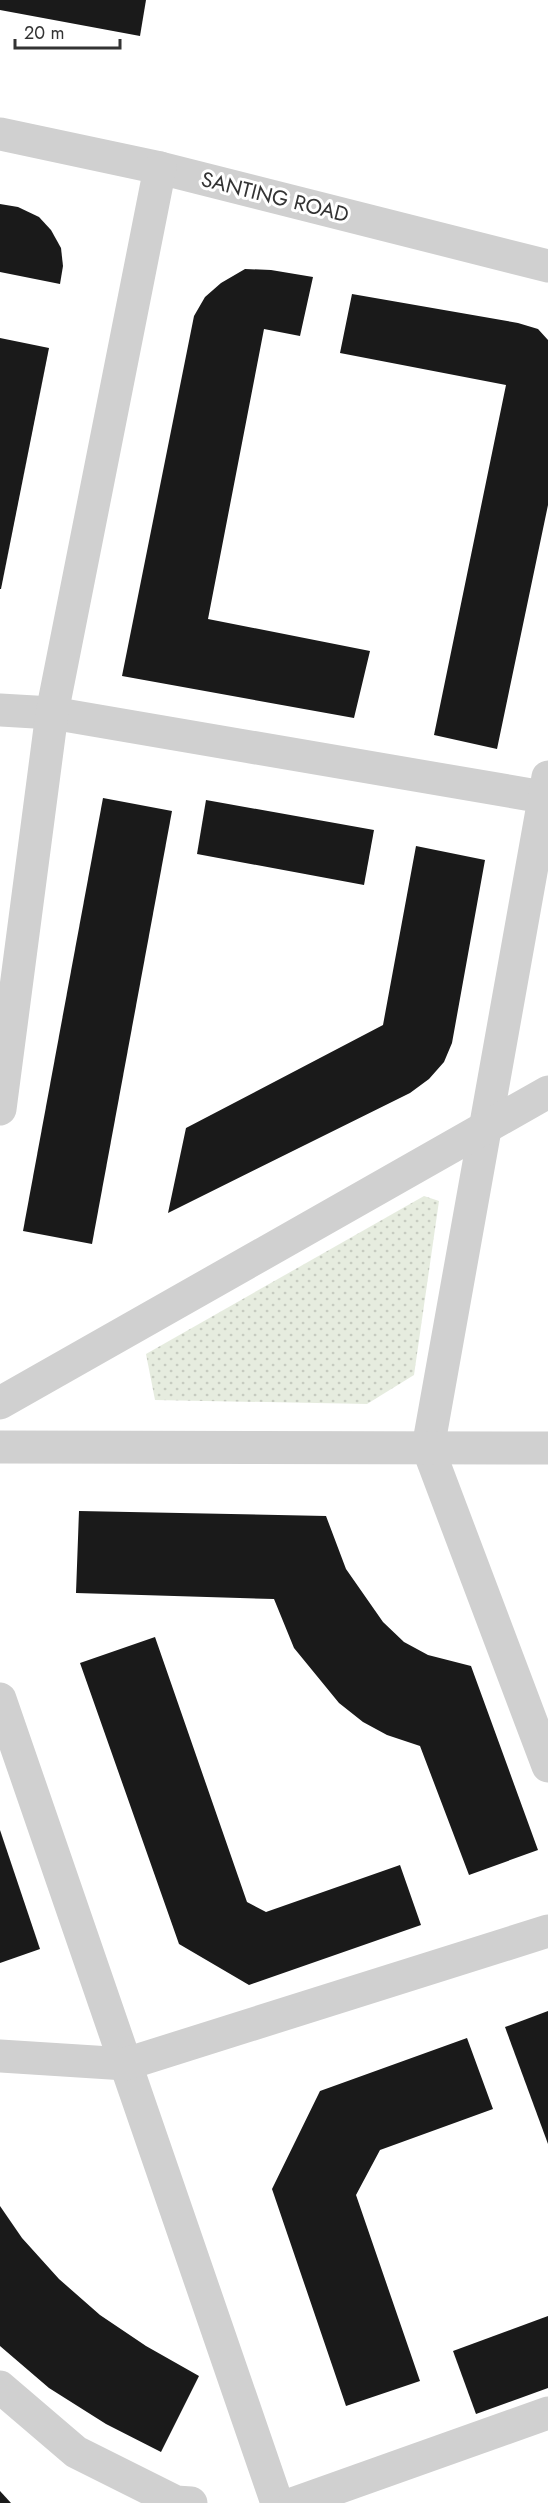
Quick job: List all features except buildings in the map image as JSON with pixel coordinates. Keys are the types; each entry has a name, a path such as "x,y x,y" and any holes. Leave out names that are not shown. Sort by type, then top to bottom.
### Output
{"street":[{"name":"SANTING ROAD","path":"0,134 160,168 548,266"},
{"path":"0,1109 52,713 160,168"},
{"path":"0,710 52,713 546,787 428,1448 548,1766"},
{"path":"0,1403 548,1092"},
{"path":"0,1410 5,1432 1,1450 548,1448"},
{"path":"0,1699 277,2503"},
{"path":"0,2056 126,2064 548,1931"},
{"path":"0,2387 76,2452 176,2502 191,2503"},
{"path":"295,2503 548,2413"}],"shaded area":[{"path":"424,1196 439,1201 414,1375 367,1404 155,1400 146,1354"}]}
